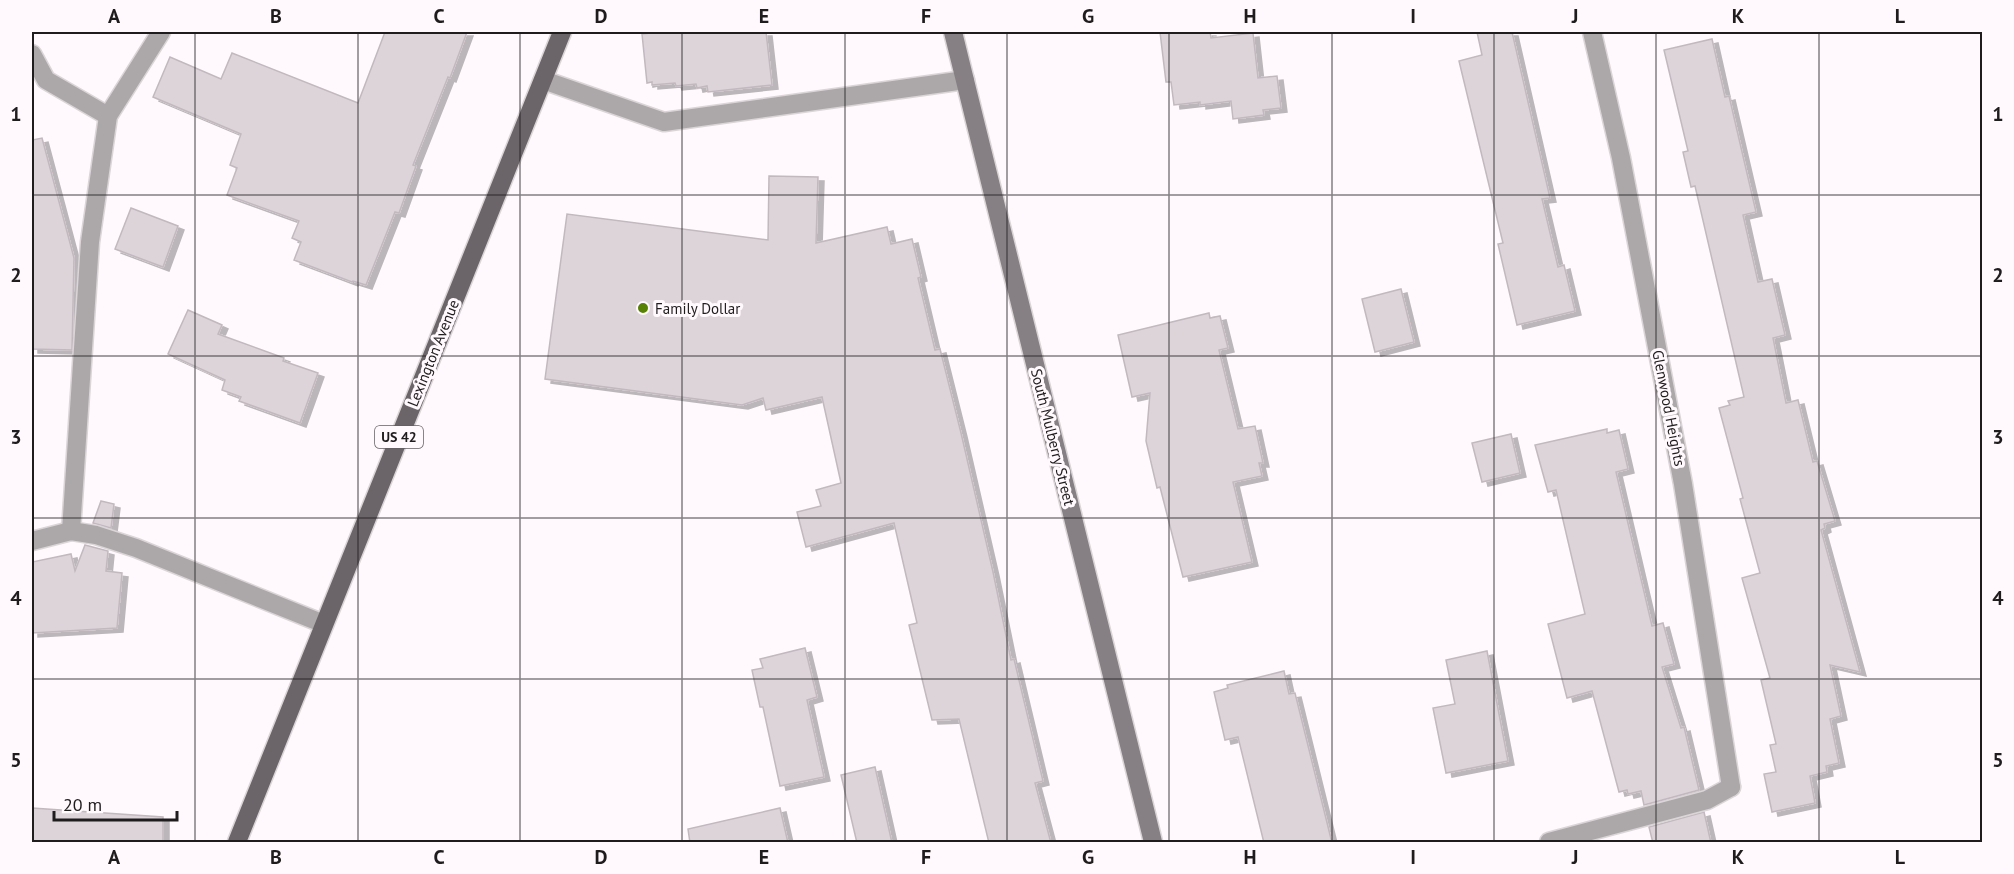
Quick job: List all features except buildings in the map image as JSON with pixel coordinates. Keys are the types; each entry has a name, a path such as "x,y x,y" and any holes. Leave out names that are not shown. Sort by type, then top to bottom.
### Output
{"main road":[{"name":"Lexington Avenue","path":"237,843 562,32"}],"street":[{"path":"71,531 90,242 108,116 161,32"},
{"name":"South Mulberry Street","path":"952,32 1153,843"},
{"name":"Glenwood Heights","path":"1549,843 1707,800 1731,787 1683,484 1621,158 1592,32"},
{"path":"32,54 46,80 108,116"},
{"path":"543,80 664,123 965,80"},
{"path":"32,541 71,531 96,536 136,548 324,624"}],"place":[{"name":"Family Dollar","path":"643,308"}]}
